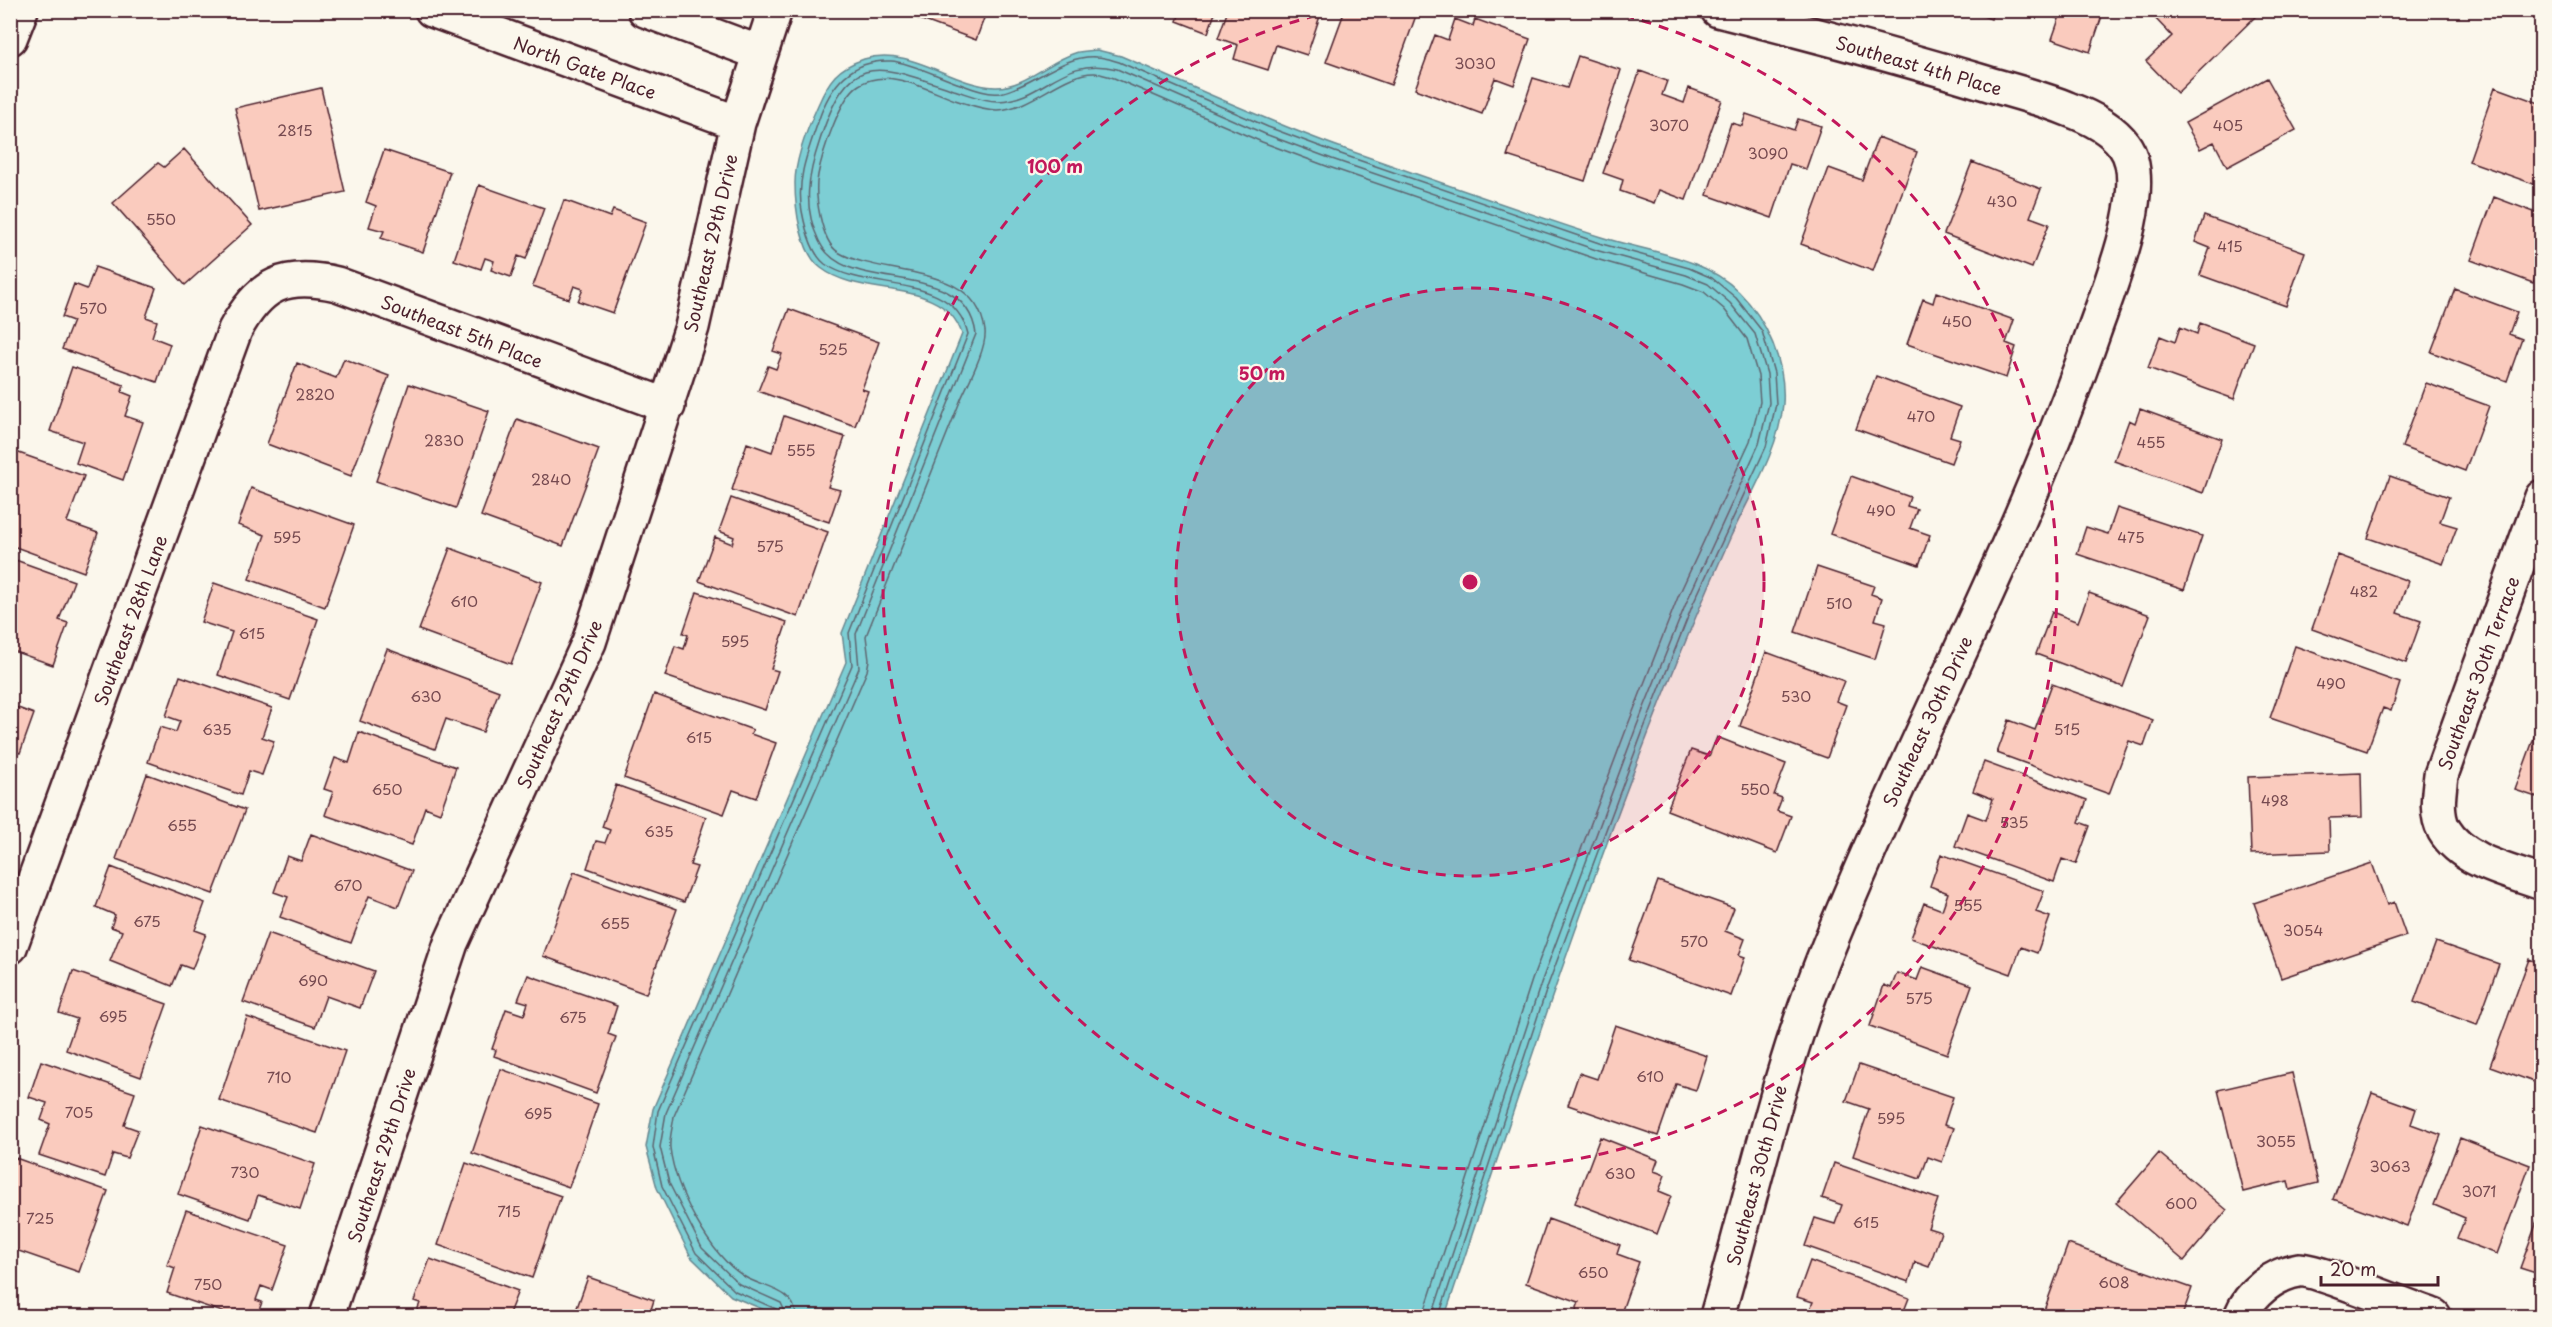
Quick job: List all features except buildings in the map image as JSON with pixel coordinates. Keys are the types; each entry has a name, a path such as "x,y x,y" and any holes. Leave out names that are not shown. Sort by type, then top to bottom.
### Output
{"street":[{"path":"10,38 21,10"},
{"name":"North Gate Place","path":"432,10 738,123"},
{"path":"645,10 760,53"},
{"name":"Southeast 29th Drive","path":"327,1317 451,943 589,642 692,327 738,123 775,10"},
{"name":"Southeast 4th Place","path":"1718,10 2017,92 2068,109 2115,135"},
{"name":"Southeast 30th Drive","path":"1717,1317 1740,1239 1774,1102 1821,964 1886,808 2034,487 2079,373 2116,266 2127,226 2135,174 2131,157 2115,135"},
{"name":"Southeast 5th Place","path":"256,297 271,287 300,279 337,284 668,406"},
{"name":"Southeast 28th Lane","path":"10,947 235,330 256,297"},
{"name":"Southeast 30th Terrace","path":"2541,497 2441,775 2438,808 2444,830 2460,847 2480,861 2541,883"},
{"path":"2241,1317 2244,1307 2268,1281 2301,1270 2434,1317"}],"water":[{"path":"1097,50 1121,56 1314,138 1568,226 1674,257 1709,270 1725,280 1749,303 1766,329 1778,358 1783,404 1776,438 1763,472 1731,536 1696,617 1632,775 1549,1006 1445,1316 779,1316 731,1296 691,1257 657,1188 646,1147 653,1109 846,662 842,633 962,334 952,316 938,304 920,296 838,278 814,261 800,228 795,193 797,164 806,133 830,82 847,66 864,59 881,56 898,57 978,85 995,87 1026,79 1075,53"}]}
